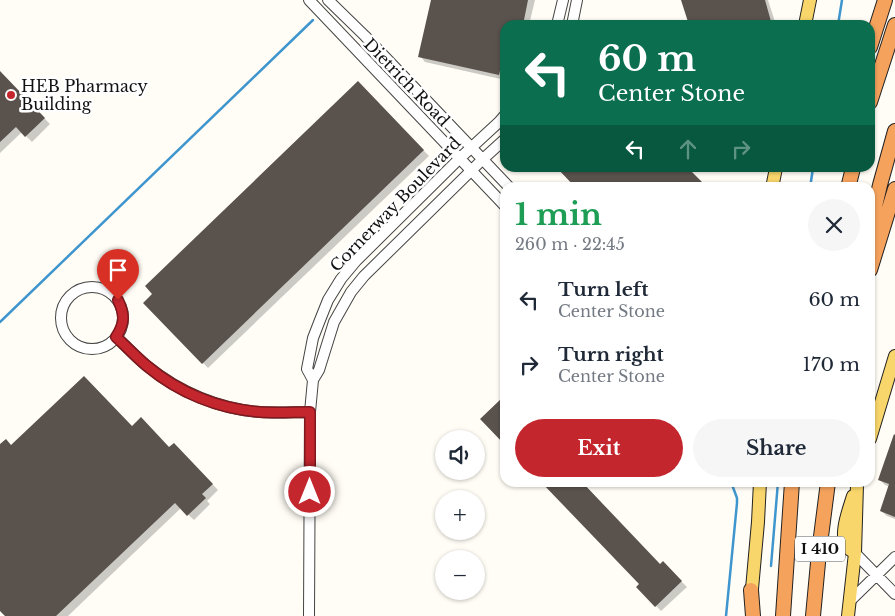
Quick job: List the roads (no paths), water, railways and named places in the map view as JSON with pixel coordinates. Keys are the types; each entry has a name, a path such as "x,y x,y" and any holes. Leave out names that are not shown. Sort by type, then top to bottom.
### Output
{"highway":[{"path":"871,20 874,0"},
{"path":"875,31 885,0"},
{"path":"875,87 895,25"},
{"path":"875,206 895,131"},
{"path":"875,254 895,189"},
{"name":"I 410","path":"783,616 792,487"},
{"name":"I 410","path":"813,616 827,487"},
{"path":"751,590 751,616"}],"main road":[{"path":"806,20 810,0"},
{"path":"875,422 895,356"},
{"path":"751,590 760,487"},
{"path":"848,616 855,553 848,548 844,533 845,522 857,487"}],"street":[{"name":"Dietrich Road","path":"309,0 500,201"},
{"name":"Dietrich Road","path":"328,0 372,43 504,182"},
{"path":"558,20 563,0"},
{"path":"573,20 577,0"},
{"name":"Cornerway Boulevard","path":"309,616 310,412 312,380 307,369 313,338 328,300 356,260 500,121"},
{"name":"Cornerway Boulevard","path":"312,380 319,370 334,322 351,292 383,257 500,144"},
{"path":"93,287 111,293 118,300 122,309 123,319 116,337 109,344 99,348 88,348 78,345 64,329 62,319 63,308 68,299 75,292 84,288 93,287"},
{"path":"116,337 147,366 181,389 200,398 240,409 261,412 310,412"},
{"path":"855,553 895,594"},
{"path":"849,602 895,556"}],"waterway":[{"path":"839,20 842,0"},
{"path":"0,322 313,20"},
{"path":"811,182 812,172"},
{"path":"726,616 737,503 733,487"},
{"path":"771,566 778,487"}],"place":[{"name":"HEB Pharmacy Building","path":"11,95"}]}
